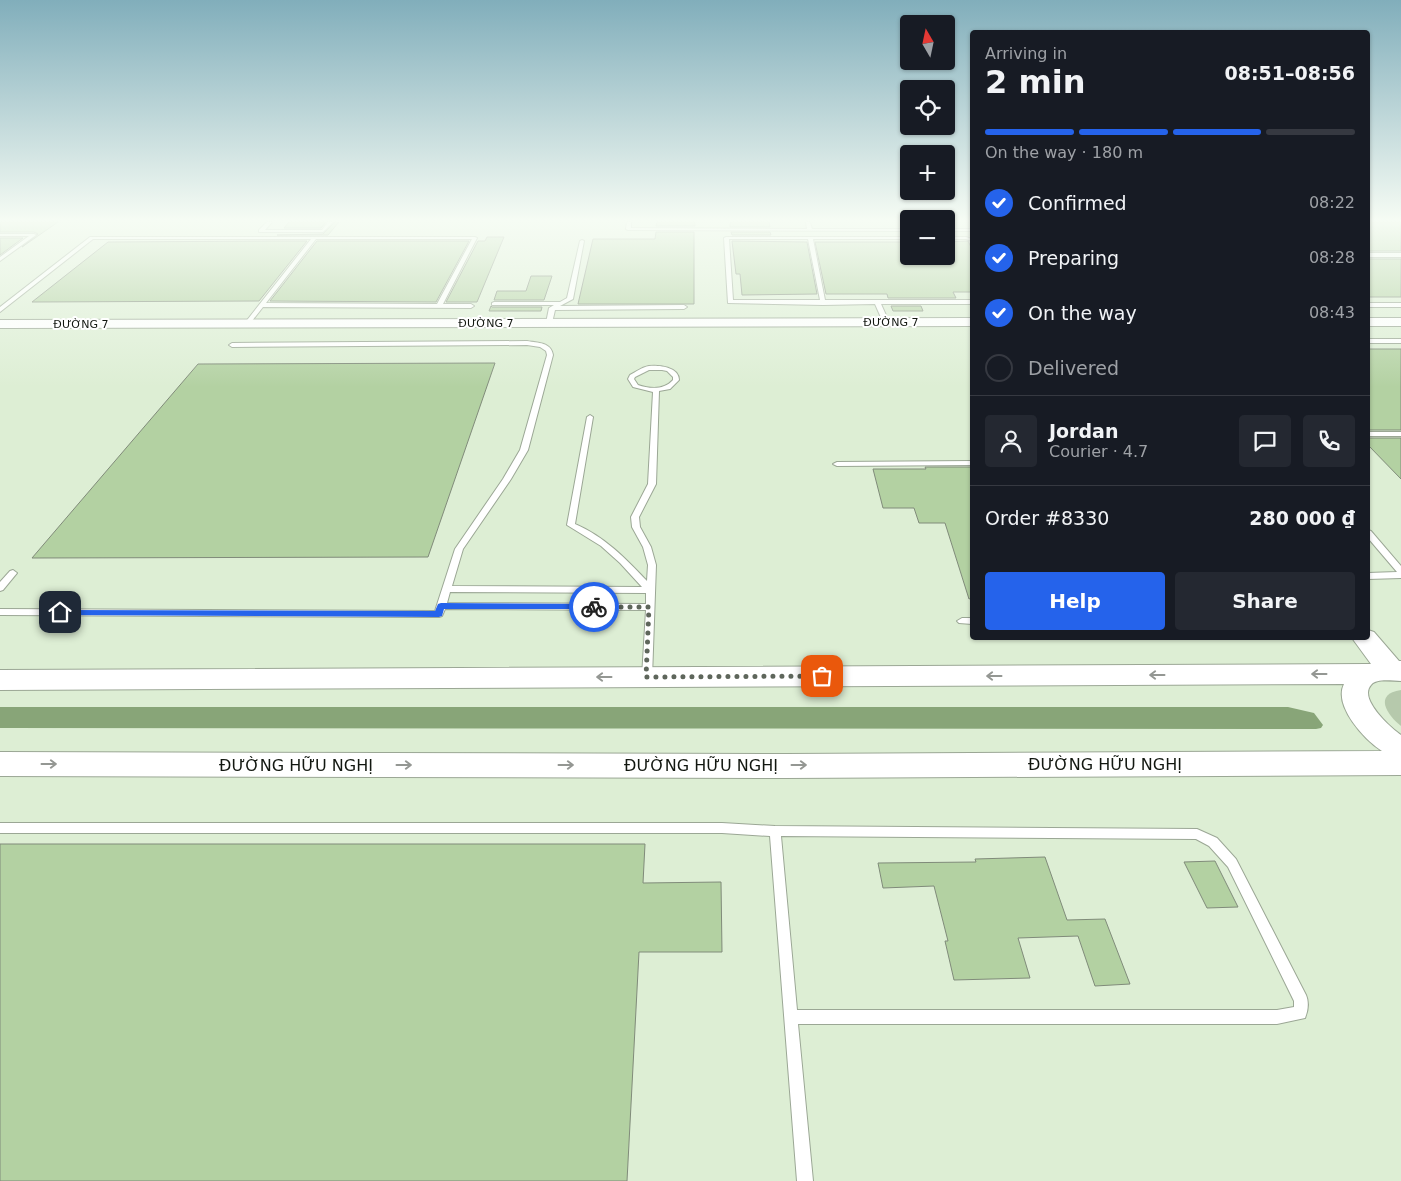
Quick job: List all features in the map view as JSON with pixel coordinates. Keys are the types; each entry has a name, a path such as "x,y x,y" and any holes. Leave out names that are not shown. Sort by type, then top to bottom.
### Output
{"main road":[{"path":"1367,640 1387,672"},
{"path":"0,680 1387,672"},
{"path":"1387,672 1360,679 1355,686 1354,695 1356,705 1371,727 1382,737 1401,749"},
{"name":"ĐƯỜNG HỮU NGHỊ","path":"0,764 797,766 1401,763"}],"street":[{"name":"ĐƯỜNG 7","path":"0,324 970,322"},
{"path":"1370,322 1401,322"}],"lane":[{"path":"0,310 42,277"},
{"path":"246,324 284,277"},
{"path":"439,306 454,277"},
{"path":"552,308 570,299 574,277"},
{"path":"728,277 730,302 970,302"},
{"path":"818,277 823,303"},
{"path":"494,304 562,303"},
{"path":"878,303 886,322"},
{"path":"262,305 471,306"},
{"path":"1370,305 1401,305"},
{"path":"552,308 684,306"},
{"path":"549,323 552,308"},
{"path":"1370,341 1401,341"},
{"path":"0,612 439,614 459,549 508,479 524,450 550,355 549,350 542,345 527,343 232,344"},
{"path":"655,368 674,373 676,380 674,384 656,390 635,386 631,379 632,376 641,370 655,368"},
{"path":"646,677 652,564 647,547 636,527 635,517 652,484 656,390"},
{"path":"590,417 571,525 589,532 602,541 650,590"},
{"path":"1370,434 1401,434"},
{"path":"837,464 970,463"},
{"path":"1370,535 1401,573"},
{"path":"0,588 13,573"},
{"path":"1370,576 1401,573"},
{"path":"446,589 650,590"},
{"path":"441,606 649,607"},
{"path":"962,621 970,621"},
{"path":"0,828 722,828 775,831 1196,834 1213,842 1232,863 1301,1000 1300,1013 1277,1017 791,1017"},
{"path":"775,831 805,1181"}],"shaded area":[{"path":"0,277 970,277 970,640 1370,640 1370,277 1401,277 1401,1181 0,1181"},
{"path":"1401,690 1401,726 1387,711 1385,700 1392,692"},
{"path":"0,707 1288,707 1314,713 1323,725 1321,728 1316,729 0,728"}],"building":[{"path":"64,277 278,277 259,301 32,302"},
{"path":"289,277 449,277 436,302 270,301"},
{"path":"459,277 487,277 477,302 446,302"},
{"path":"531,277 552,277 544,300 494,300 497,291 526,291"},
{"path":"584,277 694,277 694,304 578,304"},
{"path":"740,277 814,277 817,294 742,295"},
{"path":"822,277 970,277 970,292 953,292 956,298 888,298 887,294 826,294"},
{"path":"1370,277 1401,277 1401,297 1370,297"},
{"path":"491,306 542,307 541,311 489,311"},
{"path":"891,306 921,306 923,311 893,311"},
{"path":"1370,349 1401,349 1401,430 1370,430"},
{"path":"495,363 428,557 32,558 198,364"},
{"path":"1370,438 1401,438 1401,479 1370,447"},
{"path":"925,467 970,467 970,599 945,523 919,523 914,508 883,508 873,469 926,469"},
{"path":"0,844 645,844 643,883 721,882 722,952 639,952 627,1181 0,1181"},
{"path":"1045,857 1067,920 1105,919 1130,984 1095,986 1078,936 1018,938 1030,978 954,980 945,941 948,941 934,886 883,888 878,863 976,862 975,859"},
{"path":"1215,861 1238,907 1207,908 1184,862"}],"way so far":[{"path":"594,607 649,607 646,677 822,676"}],"route":[{"path":"60,612 439,614 441,606 594,607"}]}
